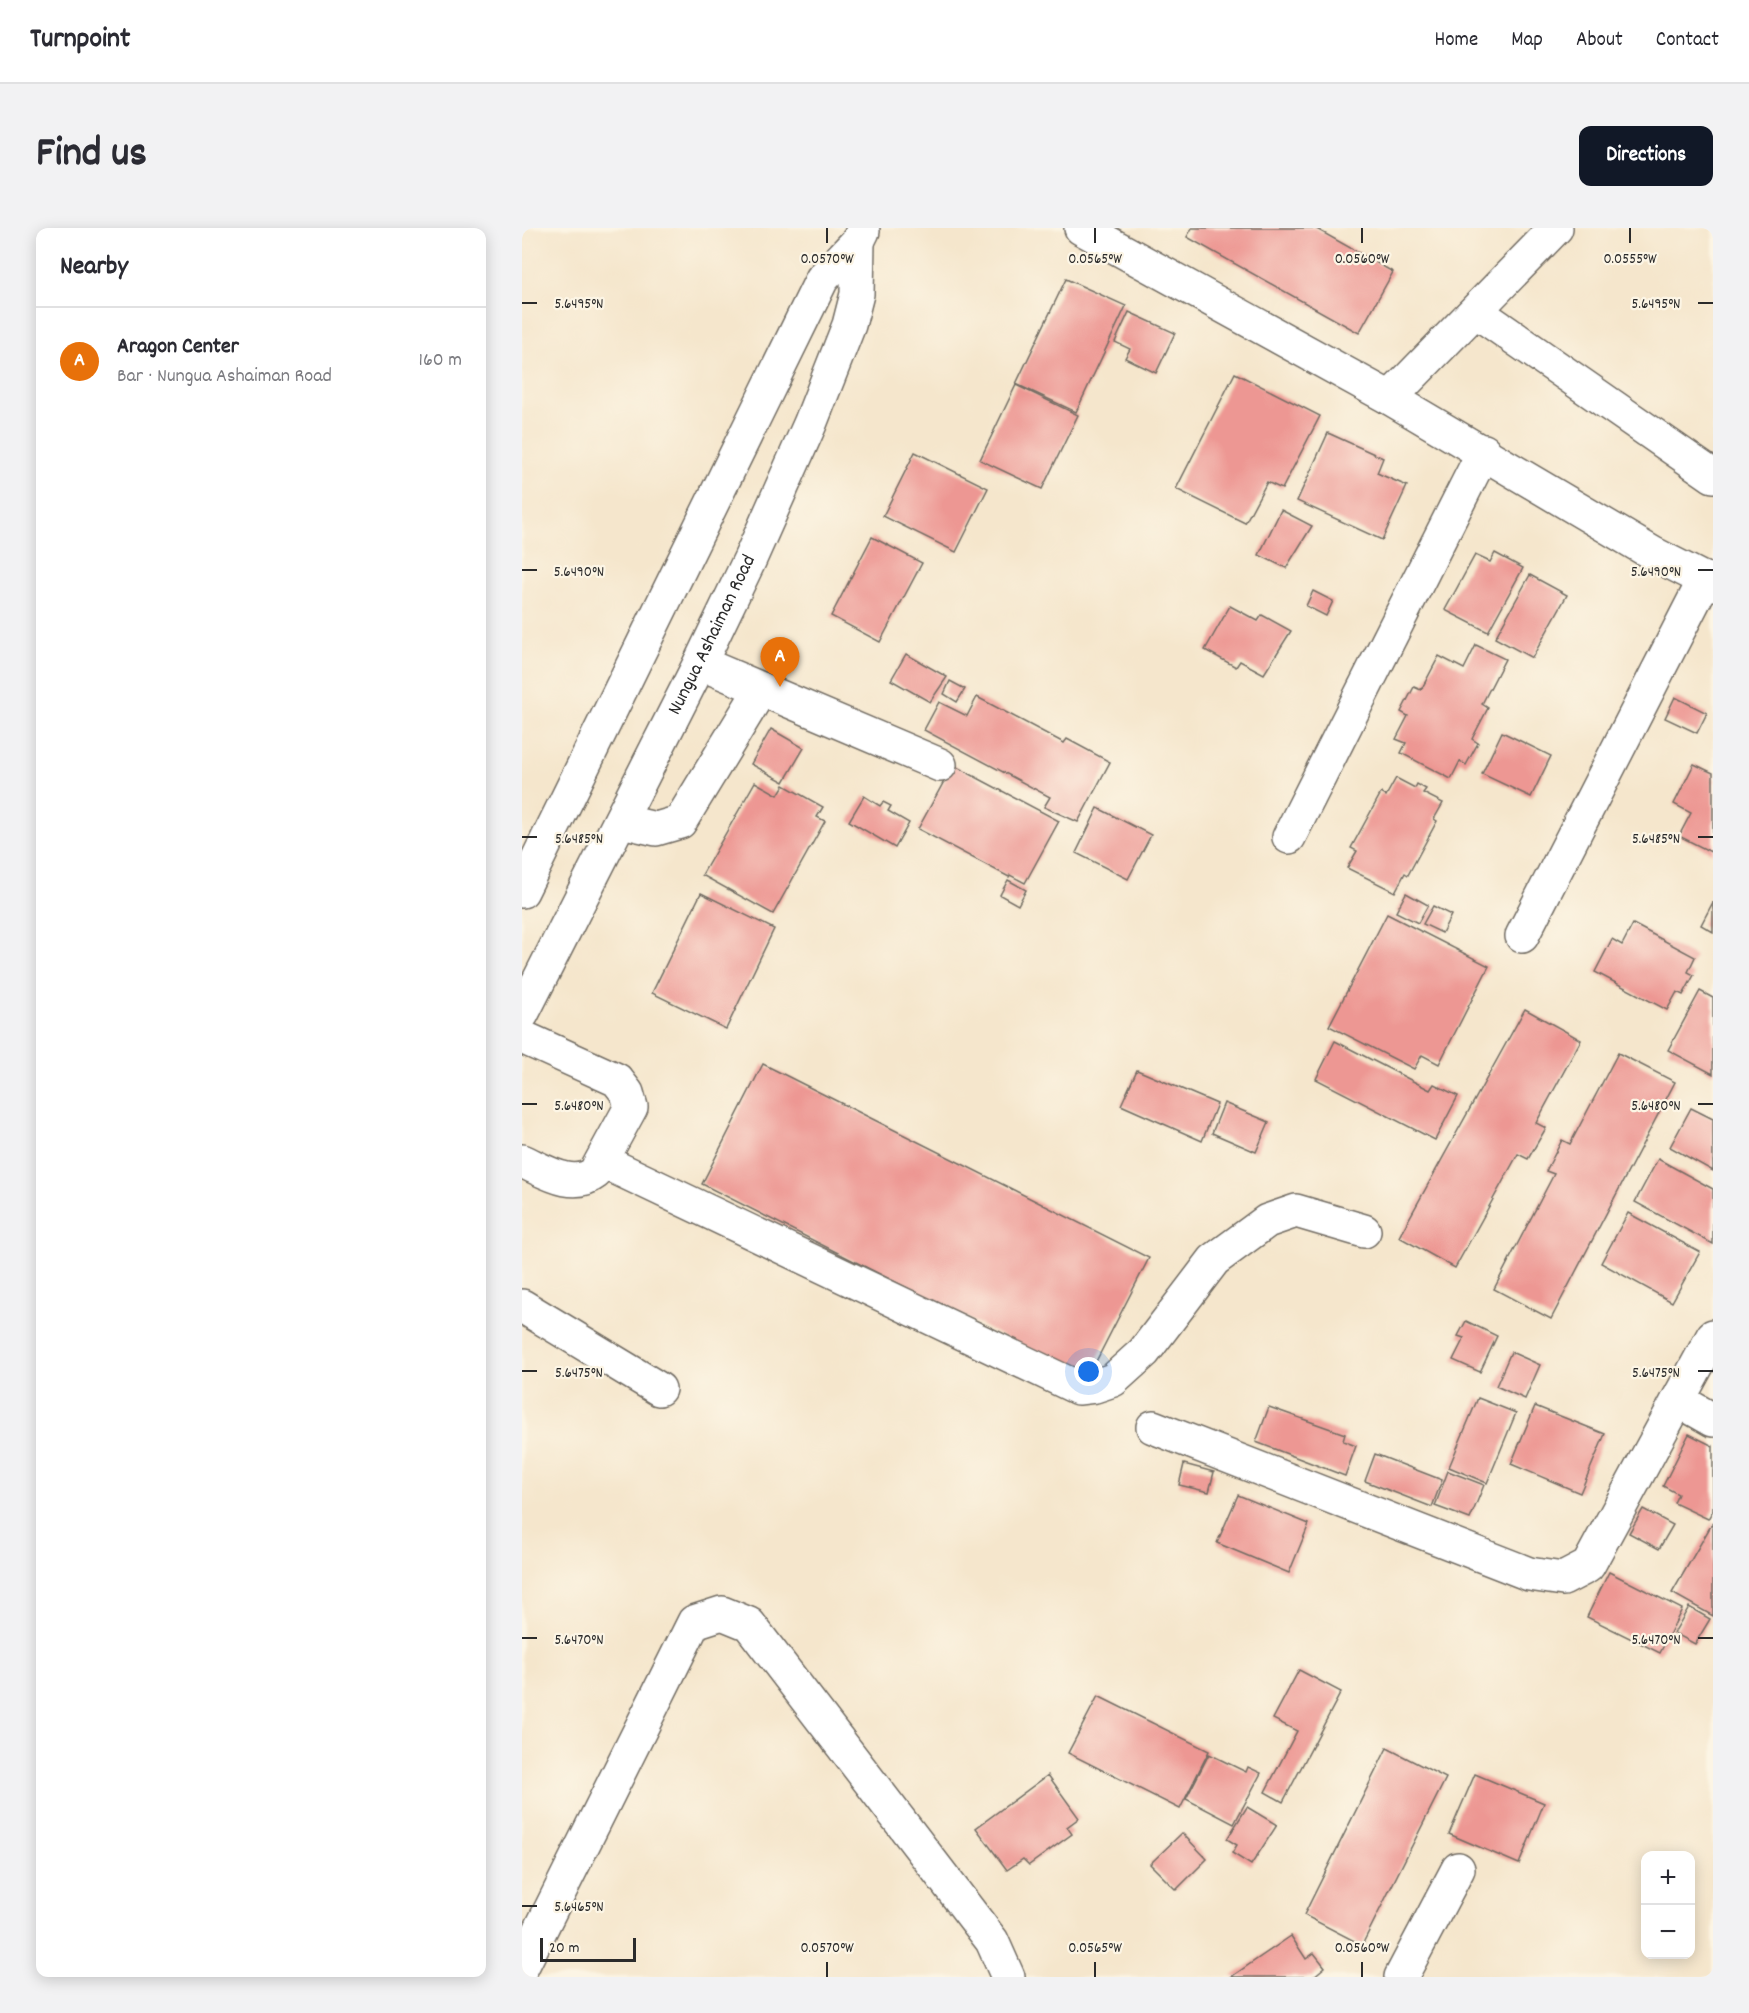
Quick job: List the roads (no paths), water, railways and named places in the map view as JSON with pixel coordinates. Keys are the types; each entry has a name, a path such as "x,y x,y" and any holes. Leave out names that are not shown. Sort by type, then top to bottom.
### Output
{"street":[{"path":"1081,228 1390,398 1484,451 1652,553 1709,582 1522,936"},
{"path":"1390,398 1477,312 1556,228"},
{"name":"Nungua Ashaiman Road","path":"522,891 809,303 822,279 861,234"},
{"name":"Nungua Ashaiman Road","path":"522,1014 700,663 774,505 849,325 857,294 861,234"},
{"path":"809,303 849,325"},
{"path":"1477,312 1713,476"},
{"path":"1289,837 1484,451"},
{"path":"700,663 940,765"},
{"path":"621,821 656,829 680,822 760,689"},
{"path":"522,1036 617,1080 627,1093 630,1107 595,1173 586,1180 572,1181 522,1161"},
{"path":"602,1161 1078,1388 1095,1386 1113,1380 1144,1352 1214,1260 1267,1221 1296,1211 1364,1232"},
{"path":"522,1306 659,1389"},
{"path":"1153,1427 1529,1574 1563,1579 1588,1566 1713,1336"},
{"path":"1678,1400 1713,1420"},
{"path":"533,1977 522,1969 694,1622 722,1613 749,1624 985,1931 1008,1977"},
{"path":"1401,1977 1458,1869"}],"place":[{"name":"Aragon Center","path":"780,687"}]}
